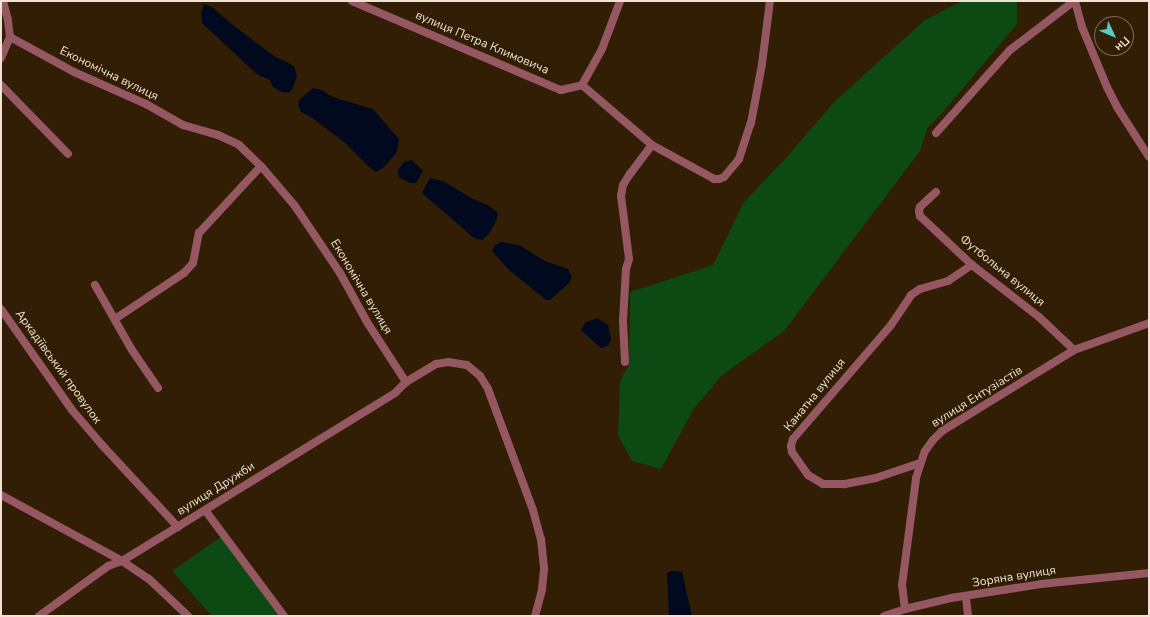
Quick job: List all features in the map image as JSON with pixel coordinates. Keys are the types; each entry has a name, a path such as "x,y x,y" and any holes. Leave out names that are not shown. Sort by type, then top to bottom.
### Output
{"street":[{"path":"1,58 10,37 8,20 3,1"},
{"name":"вулиця Петра Климовича","path":"352,1 560,90 582,85"},
{"path":"620,1 602,49 582,85 652,145 714,179 724,177 739,159 751,123 762,64 770,1"},
{"path":"936,133 1010,50 1075,1 1082,27 1107,87 1117,107 1149,157"},
{"name":"Економічна вулиця","path":"10,37 74,72 146,104 183,125 218,135 238,145 261,166 295,206 340,273 368,322 406,382"},
{"path":"1,85 68,154"},
{"path":"625,362 623,321 626,269 629,259 621,196 623,185 652,145"},
{"path":"115,319 164,287 189,268 193,263 198,233 261,166"},
{"name":"Футбольна вулиця","path":"936,192 920,207 920,216 972,265 1039,317 1074,350"},
{"name":"Канатна вулиця","path":"920,463 876,478 844,484 828,484 813,480 792,452 790,446 793,439 891,325 911,295 920,289 948,281 972,265"},
{"path":"95,285 132,350 158,388"},
{"name":"Аркадіївський провулок","path":"1,309 72,410 102,445 178,527"},
{"name":"вулиця Ентузіастів","path":"905,609 902,585 916,478 925,451 942,431 1074,350 1149,322"},
{"path":"406,382 436,364 459,363 472,368 480,376 488,389 533,510 541,539 544,570 542,590 535,616"},
{"name":"вулиця Дружби","path":"40,616 108,566 122,561 178,527 395,393 406,382"},
{"path":"1,495 122,561 149,579 188,616"},
{"path":"205,510 284,616"},
{"name":"Зоряна вулиця","path":"884,616 905,609 951,598 966,597 1041,584 1149,573"},
{"path":"966,597 968,616"}],"green space":[{"path":"962,1 1017,1 1017,24 943,112 928,127 920,151 784,331 721,376 693,410 661,469 632,461 618,435 620,381 629,365 630,292 713,265 744,202 787,157 834,102 925,20"},
{"path":"221,537 280,616 212,616 172,571"}],"water":[{"path":"204,4 212,7 274,56 294,66 297,76 293,88 289,93 282,92 273,87 270,80 258,75 202,23 201,13"},
{"path":"313,88 322,90 339,99 373,109 399,139 397,152 384,167 376,172 344,142 311,117 301,112 298,105 299,100"},
{"path":"412,160 423,171 416,183 410,183 399,177 398,170 404,162"},
{"path":"430,178 443,181 473,199 488,205 498,213 496,221 489,234 482,240 474,238 422,193"},
{"path":"501,242 519,245 545,261 568,269 572,277 569,283 550,300 546,300 509,270 492,251 495,245"},
{"path":"597,318 608,325 611,340 608,346 601,348 581,330 585,323"},
{"path":"671,571 682,572 692,616 669,616 667,573"}]}
